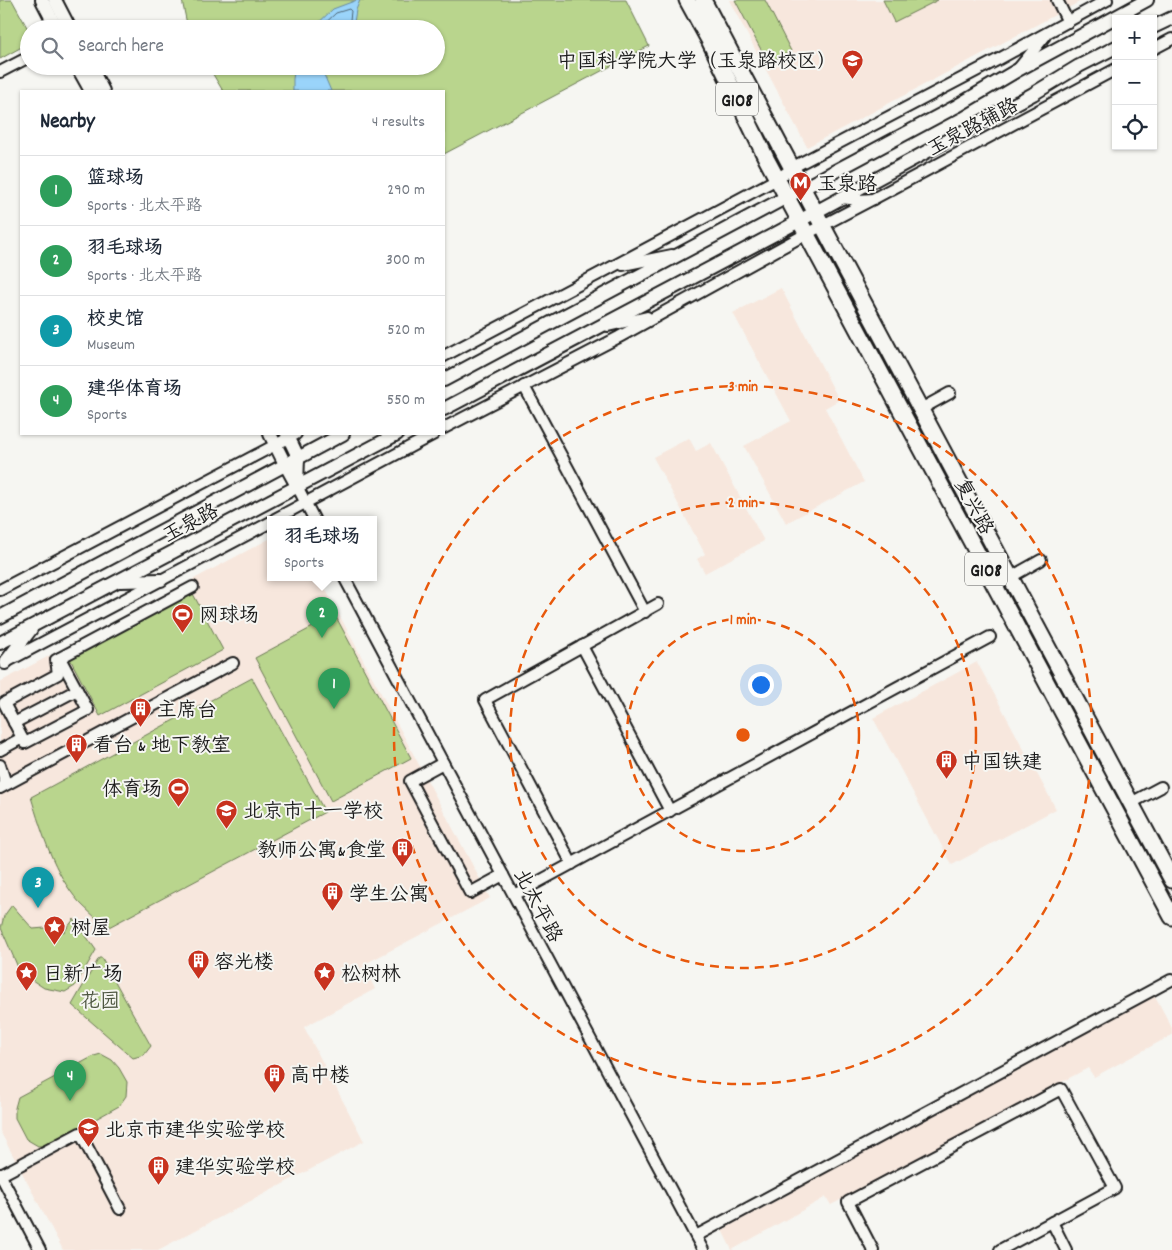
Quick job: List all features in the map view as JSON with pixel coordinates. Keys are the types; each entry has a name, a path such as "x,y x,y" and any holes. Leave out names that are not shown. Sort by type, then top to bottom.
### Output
{"highway":[{"name":"G108","path":"687,0 803,227"},
{"name":"G108","path":"703,0 819,218"},
{"name":"复兴路","path":"819,218 1172,880"},
{"name":"复兴路","path":"803,227 1172,917"}],"main road":[{"path":"42,0 52,20"},
{"path":"55,0 65,20"},
{"path":"445,379 957,106 1016,71 1147,0"},
{"path":"1157,25 1172,18"},
{"path":"445,408 594,329 803,227 819,218 841,198 1112,49"},
{"path":"82,75 90,90"},
{"path":"95,75 102,90"},
{"path":"290,435 298,457 297,486"},
{"name":"玉泉路","path":"0,617 341,435"},
{"name":"玉泉路","path":"0,643 395,435"},
{"path":"273,439 297,486"},
{"path":"118,581 161,580"},
{"path":"2,664 34,625"}],"street":[{"path":"1057,0 1068,22"},
{"path":"445,355 1107,0"},
{"path":"1016,71 1048,32"},
{"path":"1157,47 1172,39"},
{"path":"0,72 20,61"},
{"name":"玉泉路辅路","path":"873,200 1112,71"},
{"path":"841,198 873,200"},
{"path":"819,218 873,200"},
{"path":"445,427 660,314 803,227"},
{"path":"612,267 683,253"},
{"path":"594,329 660,314"},
{"path":"524,386 645,612"},
{"path":"921,409 950,393"},
{"name":"玉泉路","path":"0,590 273,439 290,435"},
{"path":"281,516 432,435"},
{"path":"297,486 312,516"},
{"name":"玉泉路","path":"2,664 267,524"},
{"path":"1011,577 1041,560"},
{"name":"北太平路","path":"346,581 696,1236 701,1249"},
{"path":"60,658 88,710 25,743 4,703 58,674 56,660 193,587"},
{"path":"572,864 485,700 658,604"},
{"path":"514,895 990,638"},
{"path":"582,646 670,811"},
{"path":"0,765 2,783 233,663"},
{"path":"14,723 77,690"},
{"path":"0,750 22,738"},
{"path":"443,763 410,781 470,892 503,875"},
{"path":"1131,803 1161,787"},
{"path":"696,1236 1171,980"},
{"path":"873,1250 848,1202 1061,1089 1115,1188 1000,1250"},
{"path":"40,1250 0,1174 80,1133 120,1209"},
{"path":"1052,1222 1066,1250"}],"shaded area":[{"name":"中国科学院大学（玉泉路校区）","path":"729,0 1083,0 807,147"},
{"path":"781,288 839,400 825,408 864,482 786,523 744,446 791,421 733,313"},
{"path":"689,438 696,451 711,443 764,541 705,573 697,559 705,554 653,457"},
{"name":"北京市十一学校","path":"267,540 267,581 321,581 490,898 363,965 375,989 304,1027 364,1141 158,1250 63,1250 0,1131 0,682"},
{"path":"977,662 1056,809 952,865 873,718"},
{"path":"1154,994 1172,1028 1172,1035 1094,1077 1088,1068 831,1205 826,1197 732,1250 722,1230"}],"green space":[{"path":"0,0 12,0 23,20 20,20 20,48 0,59"},
{"path":"182,0 626,0 649,46 445,153 445,90 222,90 213,75 445,75 445,20 186,20"},
{"path":"735,0 765,0 791,51 768,63"},
{"path":"883,0 938,0 894,22"},
{"path":"192,592 223,650 100,716 69,657"},
{"path":"335,615 411,758 331,801 255,658"},
{"name":"体育场","path":"252,678 325,812 107,928 70,891 56,866 44,838 31,797"},
{"path":"12,905 33,929 45,928 48,932 55,927 64,932 74,919 96,950 75,986 65,992 44,988 20,972 1,928 4,916"},
{"name":"花园","path":"99,958 102,958 151,1046 144,1055 133,1058 72,1005"},
{"path":"101,1054 112,1060 127,1082 126,1096 119,1106 49,1145 38,1146 26,1139 15,1118 18,1097"}],"water":[{"path":"360,0 354,20 321,20 333,9"},
{"path":"294,75 324,75 331,90 293,90"}],"place":[{"name":"中国科学院大学（玉泉路校区）","path":"853,79"},
{"name":"玉泉路","path":"801,202"},
{"name":"网球场","path":"183,633"},
{"name":"羽毛球场","path":"322,638"},
{"name":"篮球场","path":"334,709"},
{"name":"主席台","path":"141,728"},
{"name":"看台 & 地下教室","path":"77,763"},
{"name":"中国铁建","path":"946,780"},
{"name":"体育场","path":"178,807"},
{"name":"北京市十一学校","path":"227,829"},
{"name":"教师公寓&食堂","path":"402,868"},
{"name":"校史馆","path":"38,908"},
{"name":"学生公寓","path":"333,912"},
{"name":"树屋","path":"55,946"},
{"name":"容光楼","path":"198,980"},
{"name":"日新广场","path":"27,992"},
{"name":"松树林","path":"325,992"},
{"name":"高中楼","path":"274,1093"},
{"name":"建华体育场","path":"70,1101"},
{"name":"北京市建华实验学校","path":"89,1148"},
{"name":"建华实验学校","path":"159,1185"}]}
